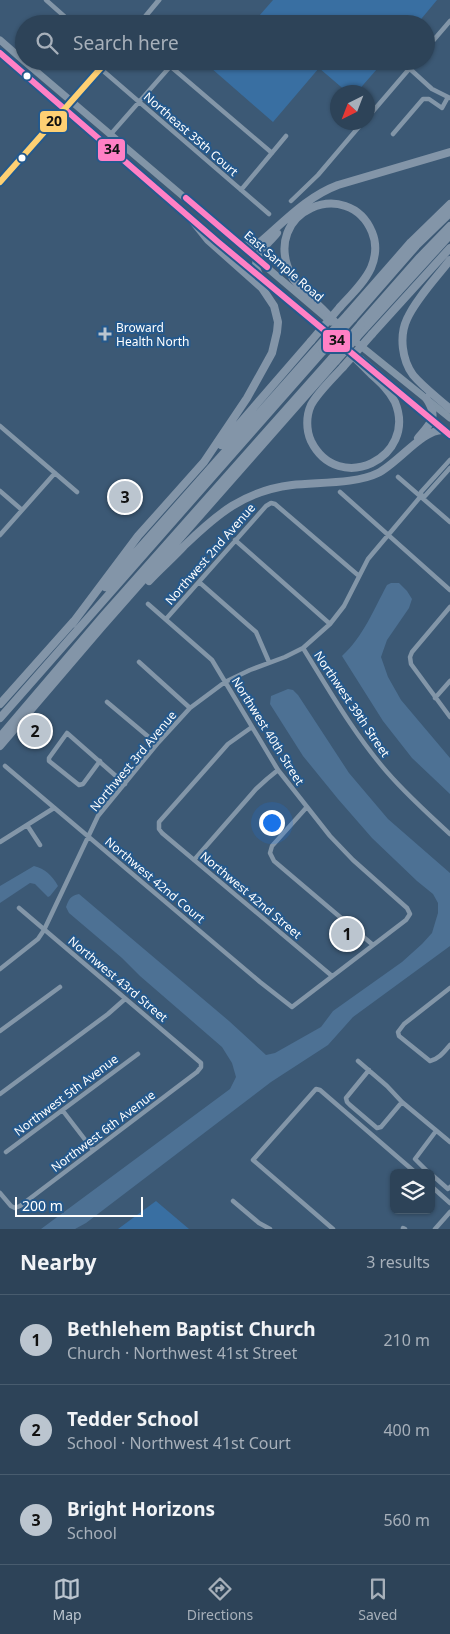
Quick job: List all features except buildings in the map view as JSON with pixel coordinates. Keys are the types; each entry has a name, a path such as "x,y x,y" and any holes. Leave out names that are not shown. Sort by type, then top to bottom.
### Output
{"highway":[{"path":"242,245 251,247 258,244 308,200 330,188 450,152"},
{"path":"72,624 138,536 312,341 340,307 366,277 374,258 375,244 369,226 356,212 341,206 326,204 308,209 294,222 286,235 285,258 291,275 297,284 345,334"},
{"path":"0,718 350,316 411,242 450,204"},
{"path":"350,316 450,213"},
{"path":"192,220 208,240 266,291 274,306 278,322 276,339 267,361 247,398 204,462"},
{"path":"260,277 256,269 257,258 286,221"},
{"path":"0,746 334,360 420,257 450,226"},
{"path":"363,326 450,235"},
{"path":"338,341 387,390 395,403 399,417 396,438 389,451 376,461 359,468 346,468 326,460 315,448 308,432 307,422 311,405 318,395 343,367 372,334 450,248"},
{"path":"450,260 407,319 403,343 405,358 413,375 450,409"},
{"path":"0,704 321,349"},
{"path":"0,731 334,360"},
{"path":"416,442 417,438 432,420 432,410 426,398"},
{"path":"102,628 114,620 152,577 211,520 235,504 253,495 290,485 359,479 372,476 391,465 416,442 433,431 447,432"},
{"path":"0,737 103,616"}],"main road":[{"name":"East Sample Road","path":"0,40 15,53"},
{"name":"East Sample Road","path":"0,53 15,66"},
{"name":"East Sample Road","path":"20,70 192,220 447,432"},
{"name":"East Sample Road","path":"34,70 345,334 450,418"}],"street":[{"path":"46,0 63,15"},
{"path":"146,15 159,0"},
{"path":"435,39 450,22"},
{"path":"0,182 100,70"},
{"name":"Northeast 35th Court","path":"102,70 269,214"},
{"path":"110,135 167,70"},
{"path":"175,70 272,154"},
{"path":"375,109 409,70"},
{"path":"393,134 423,99 429,99 442,108 449,98 432,89 411,70"},
{"path":"292,201 356,130"},
{"path":"241,190 286,136"},
{"path":"0,426 77,492"},
{"name":"Northwest 3rd Avenue","path":"0,968 38,939 98,816 157,744 190,708 225,682 303,648 330,624 344,606 368,559 421,496 421,492 450,460"},
{"name":"Northwest 3rd Avenue","path":"421,496 426,496 450,468"},
{"path":"0,535 55,473"},
{"path":"398,477 450,522"},
{"path":"0,491 22,510"},
{"path":"340,492 450,590"},
{"name":"Northwest 2nd Avenue","path":"166,619 235,540 271,503 275,504 359,576"},
{"path":"235,540 330,624"},
{"path":"199,582 256,632 268,662"},
{"name":"Northwest 40th Street","path":"148,604 212,660 278,770 306,808 352,860 406,908 410,914 406,920 373,945"},
{"path":"450,607 412,652 410,657 411,664 450,717"},
{"name":"Northwest 39th Street","path":"303,648 351,724 386,771 420,808 450,834"},
{"path":"138,662 190,708"},
{"path":"435,698 450,681"},
{"path":"107,702 157,744"},
{"name":"Northwest 42nd Street","path":"252,727 228,744 160,822 159,829 332,976"},
{"path":"100,761 83,784 79,785 49,761 48,758 67,733 100,761 125,784"},
{"name":"Northwest 42nd Court","path":"5,766 292,1007 332,976"},
{"path":"194,860 256,789 278,770"},
{"path":"0,842 54,808"},
{"path":"306,808 272,846 270,853 274,861 373,945 332,976"},
{"path":"27,825 40,845"},
{"name":"Northwest 43rd Street","path":"19,908 201,1063 201,1067"},
{"path":"0,959 5,965"},
{"path":"0,1023 2,1030 60,987"},
{"path":"450,988 404,1024 398,1032 399,1036 430,1061 440,1057 450,1045"},
{"path":"0,1094 108,1014 125,999"},
{"name":"Northwest 5th Avenue","path":"6,1152 138,1054"},
{"path":"358,1061 388,1086 402,1102 450,1142"},
{"name":"Northwest 6th Avenue","path":"0,1193 11,1206 15,1208 20,1206 197,1072 201,1067"},
{"path":"369,1070 346,1098 350,1105 377,1128 381,1127 402,1102"},
{"path":"334,1229 253,1160 316,1089 320,1090 411,1169"},
{"path":"63,1111 93,1150"},
{"path":"425,1169 414,1159 436,1131"},
{"path":"435,1178 448,1189 450,1187"},
{"path":"435,1190 450,1203"},
{"path":"233,1201 259,1223 270,1229"},
{"path":"435,1229 450,1212"}],"shaded area":[{"path":"273,0 437,0 424,15 260,15"},
{"path":"213,70 317,70 273,122"},
{"path":"321,70 376,70 363,85 339,85"},
{"path":"399,583 412,599 409,608 387,640 381,657 388,677 401,700 450,758 450,794 412,758 383,721 342,656 362,632 387,585"},
{"path":"288,689 293,690 298,695 349,773 388,819 450,873 450,946 353,1017 328,1045 271,1082 86,1223 75,1229 41,1229 230,1089 236,1077 232,1063 222,1047 69,913 66,907 72,897 79,894 229,1021 266,1055 275,1053 321,1027 333,1011 402,962 432,933 438,913 438,903 433,894 372,838 338,799 303,756 270,704 271,696"},
{"path":"34,866 48,873 58,886 50,896 48,897 35,884 30,883 0,903 0,886"},
{"path":"156,1201 189,1229 118,1229"}],"transit line":[{"name":"34","path":"0,53 15,66"},
{"name":"34","path":"20,70 218,242 450,435"},
{"name":"20","path":"0,182 99,70"},
{"name":"34","path":"186,198 267,267"}],"place":[{"name":"Broward Health North","path":"105,334"},
{"name":"Bright Horizons","path":"125,497"},
{"name":"Tedder School","path":"35,731"},
{"name":"Bethlehem Baptist Church","path":"347,934"}]}
